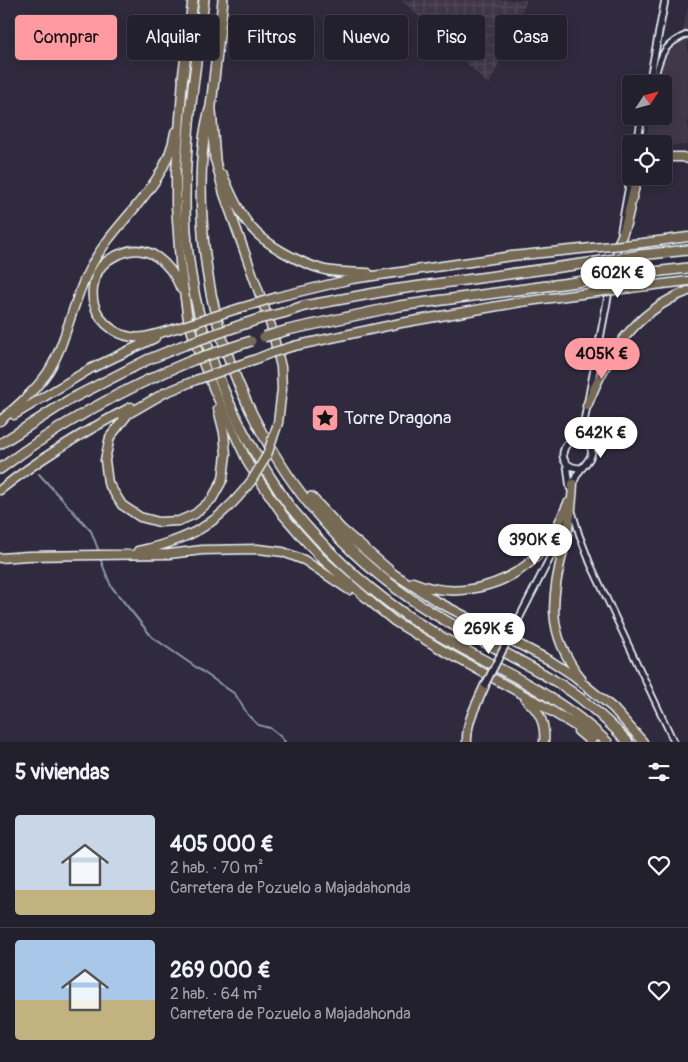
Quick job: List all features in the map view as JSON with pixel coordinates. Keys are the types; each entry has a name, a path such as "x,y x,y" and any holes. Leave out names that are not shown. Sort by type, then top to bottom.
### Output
{"highway":[{"path":"0,422 26,399 48,371 59,348 89,269 113,235 146,196 166,161 174,137 193,0"},
{"path":"204,0 188,141 185,199 186,230 194,292 204,331 222,387 257,457 289,506 323,545 362,582 400,611 442,638 549,696 571,711 607,742"},
{"path":"222,0 211,106 206,123 201,196 203,238 208,281 217,321 238,383 260,430 280,465 310,505 338,537 372,569 431,613 557,682 599,714 628,742"},
{"path":"183,78 176,171 178,242 188,320 198,351 249,465 283,515 321,558 352,587 394,621"},
{"path":"122,554 166,545 193,533 225,512 240,497 267,455 278,423 282,389 281,367 272,326 224,194 216,159 211,106"},
{"path":"672,157 688,159"},
{"path":"216,159 235,203 250,227 271,244 299,260 326,270 387,274"},
{"path":"618,244 624,232 636,185"},
{"path":"185,300 176,276 164,261 153,254 140,250 127,251 112,258 99,270 94,283 92,298 96,312 107,326 119,334 142,337 277,297 352,279 512,256 643,243 688,236"},
{"path":"0,444 69,400 147,360 244,324 304,306 392,290 688,250"},
{"path":"0,469 80,415 157,375 194,360 264,337 399,306 688,268"},
{"path":"0,490 20,474 88,430 145,400 256,358 294,346 401,323 520,302 688,281"},
{"path":"587,406 597,380 614,350 632,329 652,310 688,292"},
{"path":"0,422 90,368 177,328"},
{"path":"166,392 128,414 110,437 105,460 108,483 122,505 140,517 159,522 179,520 195,514 212,499 222,479 226,454 224,433 214,390"},
{"path":"260,430 288,470 325,513 361,548 391,572 436,601 551,661 589,687 613,708 643,742"},
{"path":"573,484 567,535 555,586 554,622 566,656 589,687"},
{"path":"391,572 419,585 445,590 473,589 492,584 509,576 538,554 554,533 570,502"},
{"path":"0,558 169,554 234,548 258,548 283,552 304,560 332,577 394,621 484,675 584,729 600,742"},
{"path":"467,742 469,720 485,685"},
{"path":"512,689 538,712 544,725 544,742"},
{"path":"535,701 591,742"}],"street":[{"path":"652,75 665,0"},
{"path":"654,75 661,56 675,40 688,34"},
{"path":"629,185 583,427 574,440 569,442 564,449 563,458 567,464 570,482 570,502 583,548 674,742"},
{"path":"573,484 582,468 586,465 591,453 583,427"},
{"path":"574,440 583,441 587,444"},
{"path":"567,464 572,467 582,468"},
{"path":"485,685 555,548 570,502"}],"shaded area":[{"path":"402,0 527,0 520,15 495,15 495,60 500,60 489,85 463,60 485,60 485,15 418,16"},
{"path":"688,5 688,145 672,146 672,135 647,135 649,125 672,125 672,75 659,75 666,56 682,34"}],"waterway":[{"path":"39,474 91,531 98,549"},
{"path":"101,561 111,586 152,637 235,694 248,715 258,725 270,728 285,742"}],"place":[{"name":"Torre Dragona","path":"325,418"}]}
